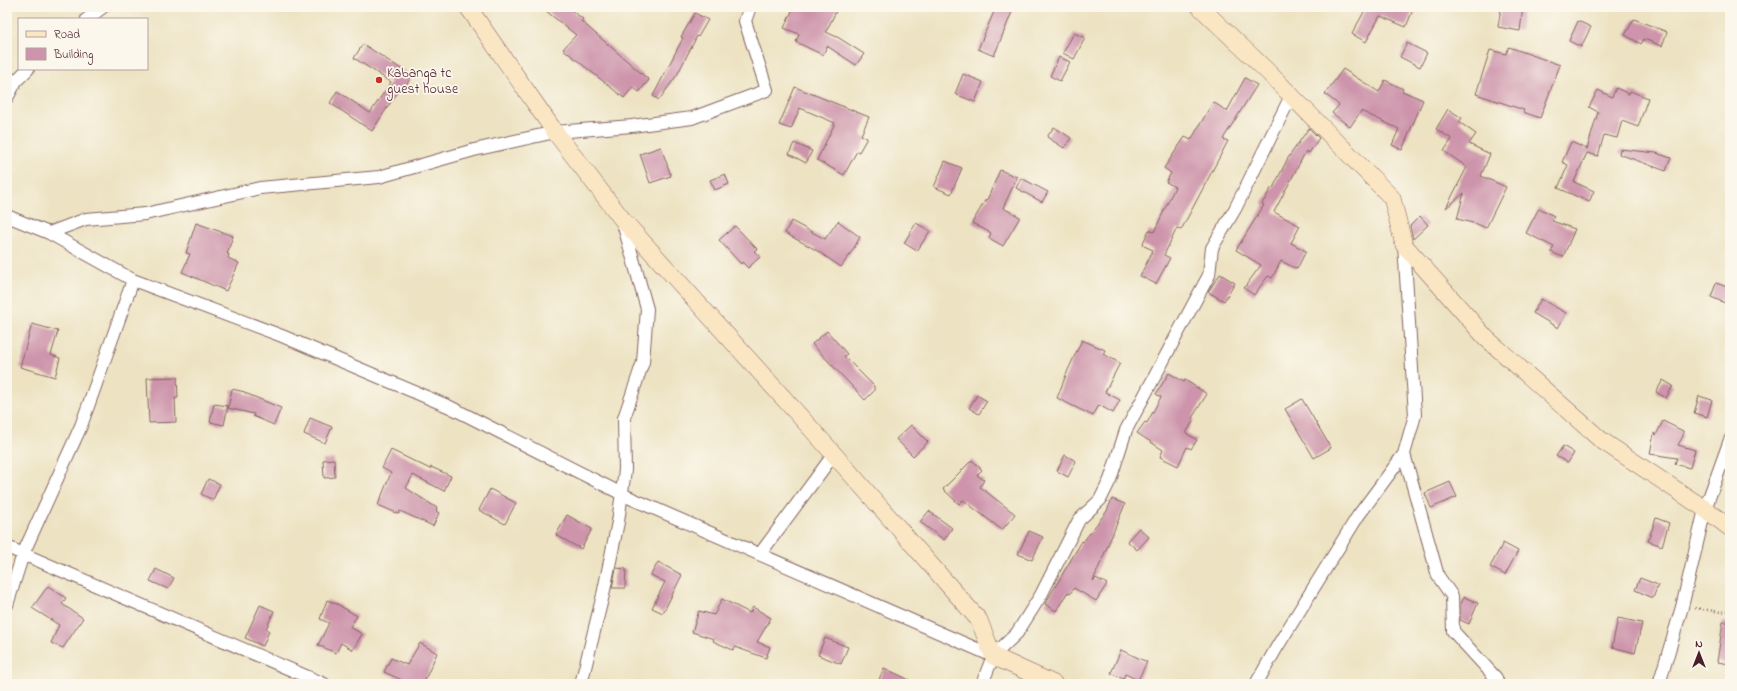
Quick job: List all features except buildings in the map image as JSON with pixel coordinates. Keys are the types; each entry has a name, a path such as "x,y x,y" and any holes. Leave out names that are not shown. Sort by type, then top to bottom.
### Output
{"street":[{"path":"88,18 103,7"},
{"path":"468,7 555,132 622,219 834,454 979,620 993,656"},
{"path":"49,233 86,220 145,214 260,188 379,177 474,150 555,132 632,126 692,118 768,90 745,21 750,7"},
{"path":"1200,7 1392,198 1404,245 1415,415 1404,454 1358,516 1281,640 1256,684"},
{"path":"7,98 16,81 27,70"},
{"path":"982,684 993,656 1017,633 1040,595 1079,520 1100,500 1110,480 1126,430 1209,275 1212,248 1235,209 1291,96"},
{"path":"7,216 49,233 133,280 282,336 450,407 622,494 1054,684"},
{"path":"581,684 603,595 622,494 625,470 624,418 643,362 647,309 622,219"},
{"path":"1404,245 1486,338 1601,440 1705,508 1730,528"},
{"path":"7,605 23,554 80,426 133,280"},
{"path":"1659,684 1682,607 1705,508 1730,440"},
{"path":"760,554 834,454"},
{"path":"1404,454 1438,576 1452,596 1453,631 1496,678 1498,684"},
{"path":"7,547 324,684"}],"path":[{"path":"1682,607 1721,612 1730,610"}],"place":[{"name":"Kabanga tc guest house","path":"379,80"}]}
